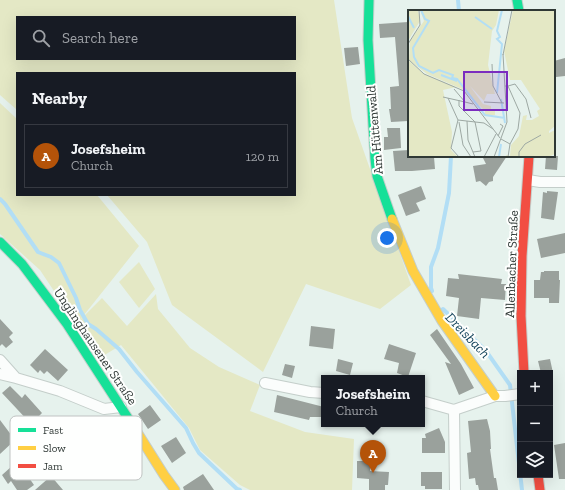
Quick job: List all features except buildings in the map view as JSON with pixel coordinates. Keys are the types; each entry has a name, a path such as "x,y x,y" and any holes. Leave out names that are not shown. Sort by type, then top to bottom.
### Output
{"main road":[{"name":"Am Hüttenwald","path":"369,0 368,40 377,176 413,270 442,321 500,396"},
{"path":"517,0 518,10"},
{"name":"Allenbacher Straße","path":"524,370 521,316 522,256 529,157"},
{"name":"Unglinghausener Straße","path":"0,242 22,264 68,324 127,416"},
{"name":"Unglinghausener Straße","path":"142,440 175,490"},
{"path":"538,478 540,490"}],"street":[{"path":"528,180 540,182 565,182"},
{"path":"0,360 16,378"},
{"path":"0,374 60,392 104,409 121,407"},
{"path":"265,383 321,393"},
{"path":"425,402 454,410 500,396 517,394"},
{"path":"454,410 455,490"}],"green space":[{"path":"0,0 334,0 352,118 411,285 380,309 306,284 263,372 172,305 147,242 108,196 296,196 296,72 16,72 16,109 0,95"},
{"path":"0,103 16,118 16,196 98,196 139,246 80,320 102,298 127,326 156,294 158,309 190,348 219,367 260,385 250,411 305,432 354,439 352,490 250,490 240,485 200,450 189,428 121,345 98,359 40,270 0,234"},
{"path":"139,262 155,289 139,308 119,282"}],"waterway":[{"name":"Dreisbach","path":"458,0 459,10"},
{"name":"Dreisbach","path":"432,291 431,267 438,248 449,193 451,157"},
{"path":"0,199 38,252 51,257 59,263 76,298 80,310 88,324 119,349 186,428 199,453 237,489 240,490"},
{"name":"Dreisbach","path":"443,309 486,351 510,385 522,490"}],"traffic: fast":[{"path":"369,0 368,40 375,159 377,176 392,219"},
{"path":"517,0 519,10"},
{"path":"0,242 22,264 67,324 127,416"}],"traffic: slow":[{"path":"392,219 413,271 442,321 495,396"},
{"path":"142,440 175,490"}],"traffic: jam":[{"path":"524,370 521,316 522,256 529,157"},
{"path":"538,478 540,490"}],"place":[{"name":"Josefsheim","path":"373,473"}]}
